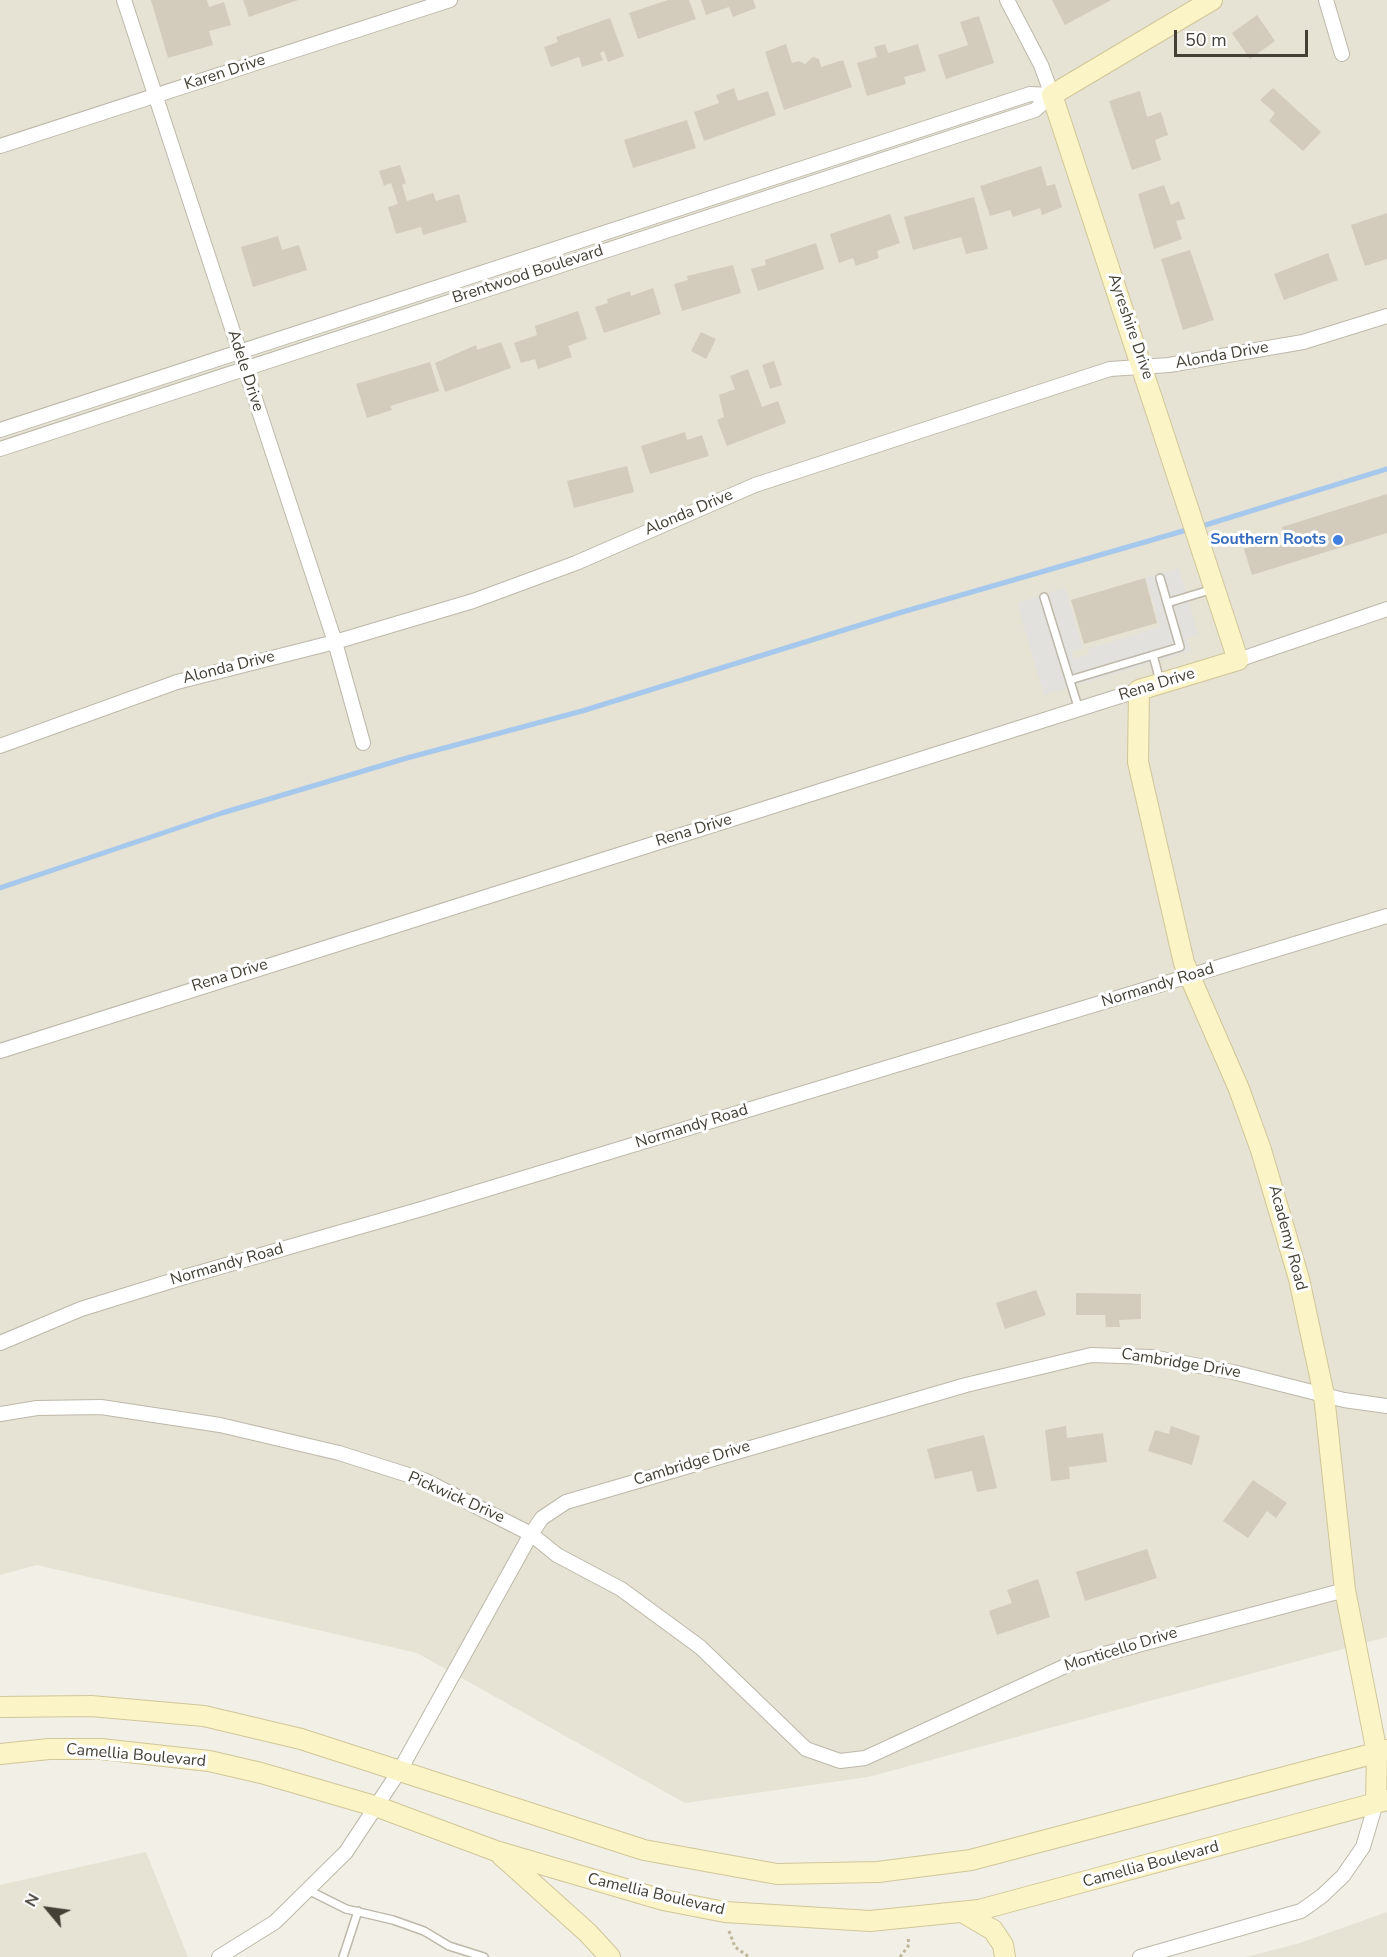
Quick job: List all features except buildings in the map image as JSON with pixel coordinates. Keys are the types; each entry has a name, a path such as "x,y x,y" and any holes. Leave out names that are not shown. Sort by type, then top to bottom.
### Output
{"main road":[{"name":"Brentwood Boulevard","path":"1052,95 1212,0"},
{"name":"Ayreshire Drive","path":"1052,95 1238,660"},
{"name":"Rena Drive","path":"1140,690 1238,660"},
{"name":"Academy Road","path":"1140,690 1138,749 1140,778 1189,976 1239,1089 1261,1150 1299,1279 1324,1395 1345,1590 1382,1751 1384,1798"},
{"path":"0,1707 91,1706 204,1716 301,1739 644,1850 777,1874 878,1872 971,1860 1382,1751"},
{"name":"Camellia Boulevard","path":"0,1754 49,1749 101,1749 168,1755 261,1773 378,1807 496,1851 663,1900 725,1912 870,1921 964,1913 1384,1798"},
{"path":"496,1851 588,1933 610,1957"},
{"path":"964,1913 993,1930 1003,1945 1005,1957"}],"street":[{"name":"Adele Drive","path":"124,0 335,642 363,743"},
{"name":"Karen Drive","path":"0,146 450,0"},
{"name":"Ayreshire Drive","path":"1007,0 1041,65 1052,95"},
{"path":"1326,0 1342,54"},
{"name":"Brentwood Boulevard","path":"0,430 1030,94 1052,95"},
{"name":"Brentwood Boulevard","path":"0,449 1026,112 1041,106 1052,95"},
{"name":"Alonda Drive","path":"0,746 177,682 335,642 473,601 535,578 755,485 1110,369 1143,367 1303,342 1387,316"},
{"name":"Rena Drive","path":"1238,660 1387,609"},
{"name":"Rena Drive","path":"0,1051 123,1010 1140,690"},
{"name":"Normandy Road","path":"0,1343 81,1309 170,1281 424,1208 1387,916"},
{"name":"Cambridge Drive","path":"219,1957 275,1922 346,1852 378,1807 400,1770 531,1534 542,1518 566,1502 966,1384 1090,1355 1151,1357 1233,1372 1324,1395 1387,1406"},
{"name":"Pickwick Drive","path":"0,1414 36,1408 101,1407 220,1425 339,1453 424,1480 531,1534 557,1555 621,1589 664,1618 700,1647 806,1749 840,1761"},
{"name":"Monticello Drive","path":"840,1761 865,1758 1074,1662 1345,1590"},
{"path":"1140,1957 1301,1911 1322,1896 1343,1876 1363,1847 1384,1798"}],"lane":[{"path":"1070,680 1180,647 1160,578"},
{"path":"1167,603 1215,589"},
{"path":"1044,597 1079,710"},
{"path":"1153,655 1161,683"},
{"path":"308,1890 346,1909 414,1927 449,1946 484,1957"},
{"path":"343,1957 358,1911"}],"path":[{"path":"729,1931 735,1947 749,1957"},
{"path":"900,1957 909,1945 908,1938"}],"shaded area":[{"path":"0,0 1387,0 1387,1637 868,1777 685,1803 417,1653 37,1565 0,1575"},
{"path":"1179,568 1198,635 1187,638 1191,651 1044,695 1017,603 1065,588 1083,648 1071,651 1074,659 1089,654 1088,649 1160,627 1146,578"},
{"path":"146,1852 188,1957 0,1957 0,1885"},
{"path":"1387,1912 1387,1957 1246,1957 1297,1944"}],"waterway":[{"path":"1199,527 1387,469"},
{"path":"0,888 222,813 407,758 582,711 899,613 1190,529"}],"place":[{"name":"Southern Roots","path":"1338,540"}]}
